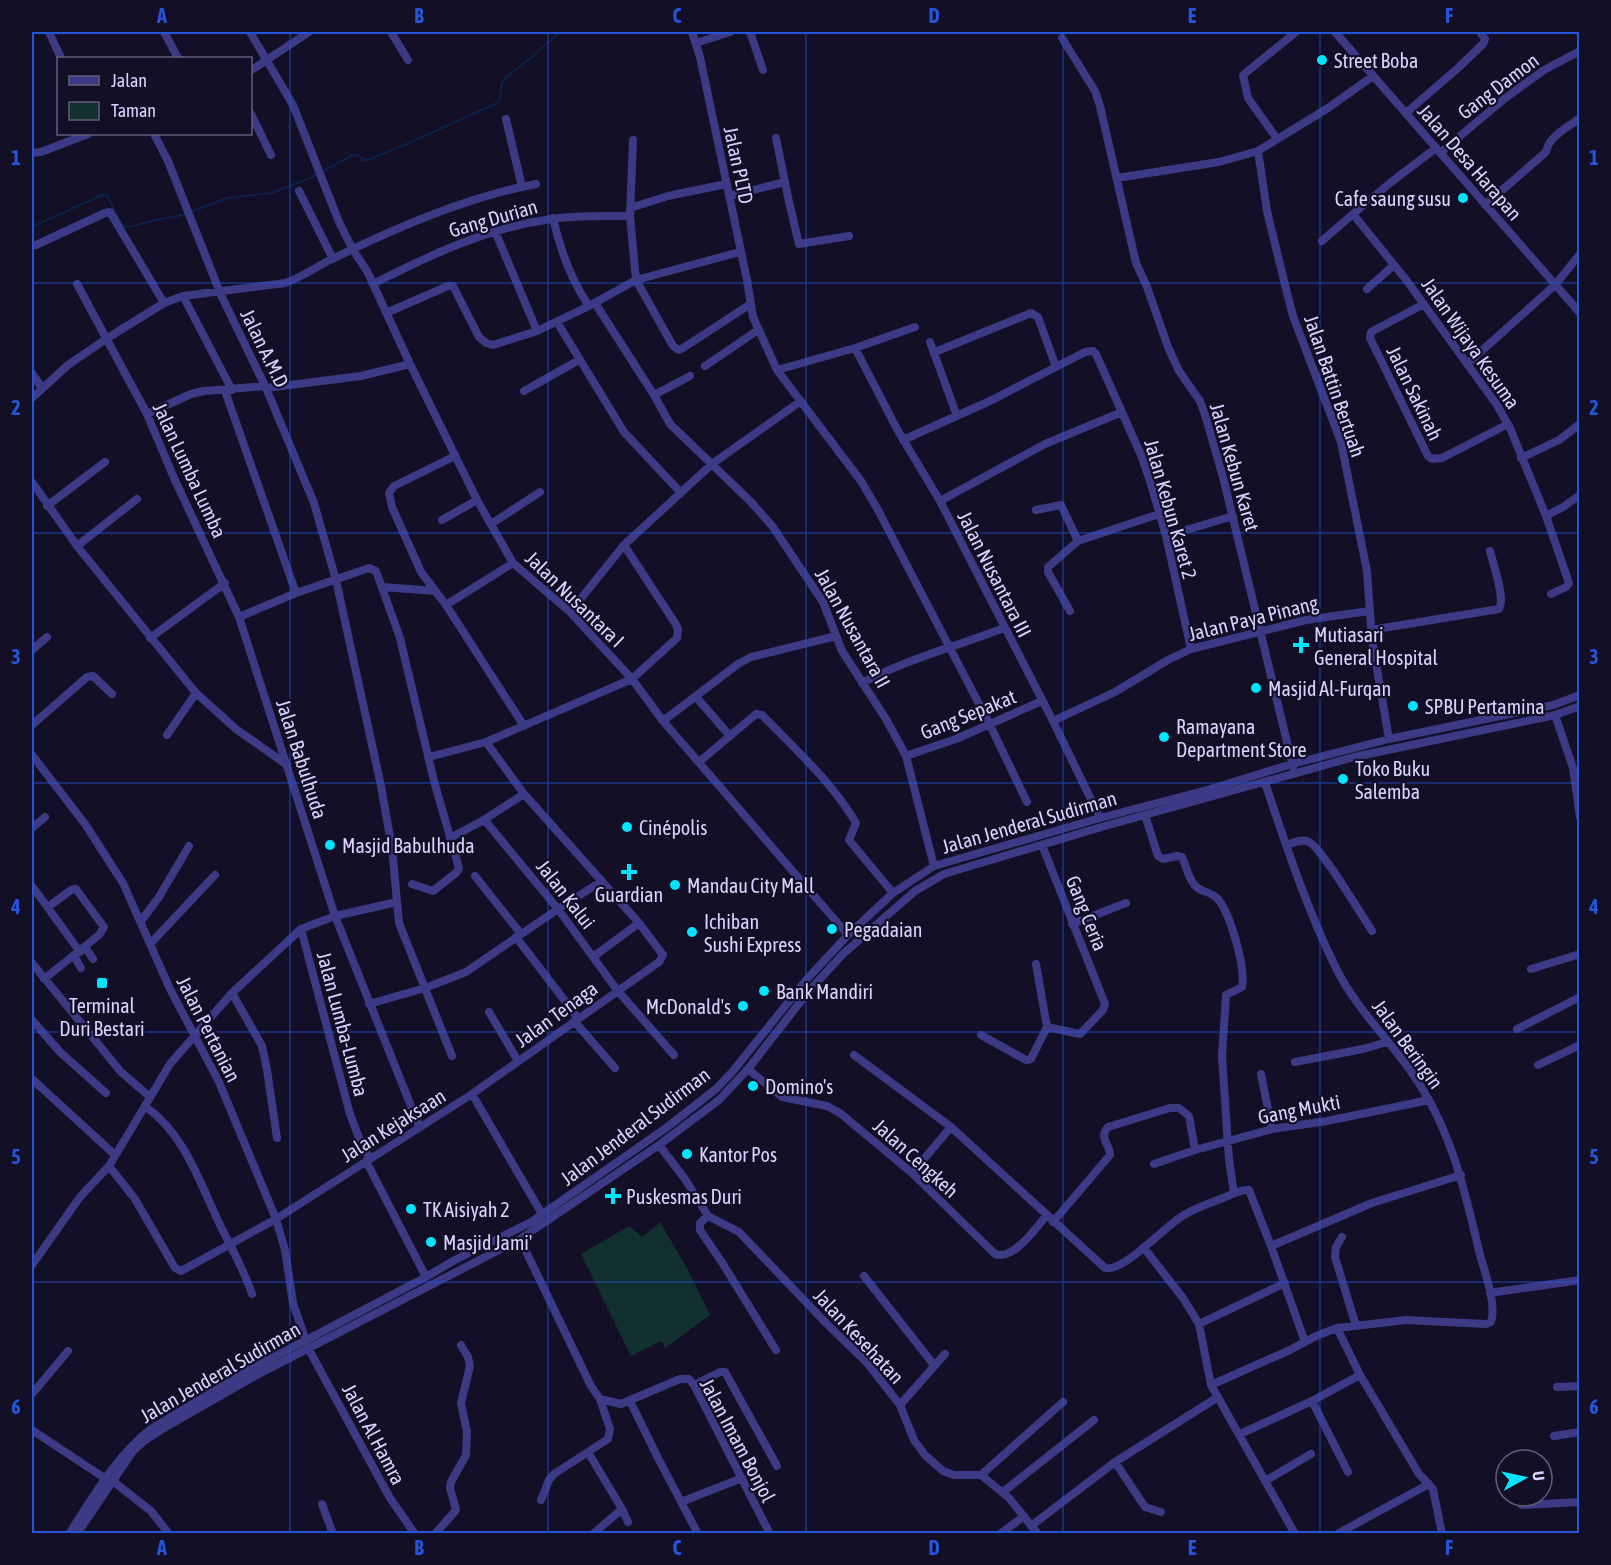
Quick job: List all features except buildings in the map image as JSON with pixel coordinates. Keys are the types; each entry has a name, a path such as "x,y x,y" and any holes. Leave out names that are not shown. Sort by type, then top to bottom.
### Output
{"street":[{"path":"49,32 61,57"},
{"path":"164,32 176,57"},
{"name":"Jalan Nusantara I","path":"250,32 293,105 339,222 367,271 477,500 513,563 570,612 632,679 663,721 848,935"},
{"path":"252,70 309,32"},
{"path":"391,32 408,60"},
{"name":"Jalan PLTD","path":"692,32 747,280 749,305 758,330 777,370 861,481 990,723 1027,802"},
{"path":"696,43 730,32"},
{"path":"750,32 763,70"},
{"path":"1277,139 1248,98 1243,75 1296,32"},
{"name":"Jalan Desa Harapan","path":"1335,32 1580,314"},
{"path":"1406,113 1483,44 1485,39 1480,32"},
{"name":"Jalan Kebun Karet","path":"1062,38 1095,90 1136,263 1168,347 1179,370 1200,401 1233,516 1262,631 1294,775"},
{"name":"Gang Damon","path":"1438,151 1544,69 1580,51"},
{"path":"1117,178 1219,162 1258,151 1328,108 1373,76"},
{"path":"252,116 271,154"},
{"path":"1485,205 1546,152 1547,144 1551,139 1580,118"},
{"path":"506,119 522,187"},
{"path":"33,153 85,135"},
{"name":"Jalan A.M.D","path":"154,135 194,224 220,292 266,387 314,503 336,580 385,808 392,848 399,922 452,1056"},
{"path":"776,138 800,244 849,236"},
{"path":"633,140 630,212 636,280 675,348 679,350 749,305"},
{"name":"Jalan Battin Bertuah","path":"1258,151 1279,268 1293,316 1341,442 1367,571 1371,630 1389,739"},
{"path":"1322,241 1390,183 1438,151"},
{"path":"729,196 785,182"},
{"path":"32,398 68,365 164,303 183,296 285,283 333,259 434,215 536,184"},
{"name":"Gang Durian","path":"373,284 434,254 495,231 553,218 630,212 668,196 726,184"},
{"path":"299,191 333,259"},
{"path":"36,245 105,213 110,213 164,303"},
{"name":"Jalan Wijaya Kesuma","path":"1353,214 1424,304 1497,405 1508,424 1546,516 1569,583 1566,587 1551,594"},
{"name":"Jalan Nusantara II","path":"553,218 558,241 571,273 654,395 670,424 750,501 773,527 823,602 842,651 886,719 906,756 934,866"},
{"path":"495,231 537,331"},
{"path":"386,313 451,285 456,288 479,337 486,343 498,344 557,322 636,280 740,252"},
{"path":"1467,364 1555,285 1580,254"},
{"path":"1367,289 1394,265"},
{"name":"Jalan Lumba Lumba","path":"77,284 147,414 174,478 239,617"},
{"path":"183,296 228,390 296,592"},
{"name":"Jalan Sakinah","path":"1424,304 1371,332 1370,338 1428,456 1432,459 1442,458 1508,424"},
{"path":"903,440 1056,367 1038,317 1031,313 935,352"},
{"path":"557,322 624,432 681,492"},
{"path":"777,370 855,348 915,327"},
{"path":"705,366 758,330"},
{"path":"930,342 957,416"},
{"name":"Jalan Nusantara III","path":"855,348 903,440 940,501 1100,818"},
{"name":"Jalan Kebun Karet 2","path":"1056,367 1085,352 1093,351 1099,357 1141,455 1166,536 1191,649"},
{"path":"524,391 579,360"},
{"path":"147,414 191,394 204,391 266,387 361,376 410,364"},
{"path":"32,373 42,388"},
{"path":"654,395 690,376"},
{"path":"570,612 624,545 681,492 712,464 801,401"},
{"path":"940,501 1045,444 1122,412"},
{"path":"1521,458 1559,440 1580,424"},
{"path":"455,456 394,486 390,490 392,507 421,572 446,605 524,726"},
{"path":"47,506 105,462"},
{"path":"32,482 77,546 196,693 236,729 287,765"},
{"path":"491,524 540,492"},
{"path":"1546,516 1580,495"},
{"path":"77,546 137,499"},
{"path":"442,520 477,500"},
{"path":"1036,510 1061,505 1078,541"},
{"path":"1070,611 1047,568 1078,541 1159,514"},
{"path":"1166,536 1233,516"},
{"path":"429,757 486,742 632,679 678,635 675,623 624,545"},
{"path":"1371,630 1499,609 1502,605 1502,597 1490,551"},
{"path":"446,605 513,563"},
{"path":"239,617 296,592 371,568 376,571 400,638 450,838 459,865 457,872 433,891 412,884"},
{"path":"150,638 225,583"},
{"path":"382,587 435,591"},
{"name":"Jalan Paya Pinang","path":"1053,721 1115,692 1191,649 1325,616 1369,611"},
{"name":"Jalan Babulhuda","path":"239,617 335,916 369,1004"},
{"path":"862,683 904,662 950,649 1004,628"},
{"path":"663,721 738,664 751,657 836,636"},
{"path":"32,650 46,637"},
{"path":"32,725 87,677 93,676 112,694"},
{"path":"167,735 196,693"},
{"name":"Jalan Jenderal Sudirman","path":"307,1344 453,1261 514,1231 542,1214 688,1111 716,1089 733,1071 807,979 848,935 893,893 934,866 1292,764 1389,739 1553,705 1580,696"},
{"path":"696,697 730,736"},
{"name":"Gang Sepakat","path":"906,756 956,739 1042,701"},
{"name":"Jalan Jenderal Sudirman","path":"77,1533 125,1452 151,1429 251,1369 416,1294 457,1270 520,1239 659,1145 718,1100 748,1069 825,972 855,942 915,891 944,874 1146,815 1396,747 1555,715 1580,706"},
{"path":"699,762 756,714 762,715 808,761 842,803 856,823 849,840 893,893"},
{"path":"1555,715 1573,768 1580,817"},
{"path":"486,742 524,794 639,923 593,957"},
{"name":"Jalan Pertanian","path":"32,755 94,837 123,883 170,989 219,1082 276,1219 285,1250 293,1303 307,1344"},
{"name":"Jalan Beringin","path":"1265,783 1298,880 1336,968 1363,1010 1412,1073 1429,1100 1461,1175 1490,1293 1492,1320 1486,1324 1406,1320 1356,1326"},
{"path":"450,838 483,822 524,794"},
{"path":"1146,815 1159,858 1182,857 1192,882 1197,888 1213,895 1220,903 1241,958 1243,984 1240,989 1228,993 1222,1056 1227,1142 1234,1193"},
{"path":"32,828 45,817"},
{"name":"Jalan Kalui","path":"483,822 558,909 617,990 674,1054"},
{"name":"Gang Ceria","path":"1031,838 1038,846 1105,1004 1103,1010 1080,1034 1047,1027"},
{"path":"1286,845 1304,840 1312,844 1328,864 1372,931"},
{"path":"141,921 159,897 189,846"},
{"path":"150,945 215,875"},
{"path":"475,876 519,935 576,1020 615,1068"},
{"path":"419,1126 369,1004 425,988 465,972 602,881"},
{"path":"44,979 79,952 103,931 104,927 76,889 71,890 48,907"},
{"path":"33,891 48,907 79,952 81,968"},
{"path":"32,1265 80,1197 109,1166 171,1064 232,993 301,929 335,916 397,902"},
{"path":"1072,924 1126,903"},
{"name":"Jalan Tenaga","path":"472,1094 659,962 663,957 662,953 639,923"},
{"name":"Jalan Lumba-Lumba","path":"301,929 350,1114 368,1160 426,1277"},
{"path":"79,952 93,958"},
{"path":"1531,969 1580,954"},
{"path":"32,964 122,1072 150,1097"},
{"path":"981,1035 1029,1061 1047,1027 1035,964"},
{"path":"232,993 262,1046 277,1138"},
{"path":"1517,1029 1580,997"},
{"path":"489,1012 518,1061"},
{"path":"32,1020 60,1052 106,1093"},
{"path":"1294,1062 1387,1042"},
{"path":"1538,1065 1580,1045"},
{"path":"854,1055 951,1127 1097,1262 1109,1269 1121,1266 1144,1248 1159,1232 1184,1215 1234,1193 1250,1191 1305,1342"},
{"name":"Jalan Cengkeh","path":"748,1069 782,1097 827,1106 840,1113 912,1173 999,1256 1012,1253 1050,1219"},
{"path":"1261,1074 1272,1129"},
{"path":"32,1079 116,1155"},
{"name":"Jalan Kejaksaan","path":"109,1166 135,1199 177,1270 184,1270 276,1219 472,1094 542,1214"},
{"name":"Gang Mukti","path":"1154,1164 1272,1129 1327,1121 1429,1100"},
{"path":"146,1107 160,1116 187,1155 252,1294"},
{"path":"1050,1219 1110,1155 1103,1138 1108,1127 1170,1108 1179,1108 1189,1116 1195,1150"},
{"path":"688,1111 693,1119"},
{"path":"912,1173 951,1127"},
{"path":"659,1145 685,1179 708,1216 700,1223 700,1230 776,1350"},
{"path":"1271,1246 1372,1203 1461,1175"},
{"name":"Jalan Kesehatan","path":"708,1216 739,1232 868,1364 900,1406 914,1440 925,1455 943,1471 954,1475 981,1476"},
{"path":"1211,1385 1325,1332 1356,1326 1335,1257 1336,1247 1342,1237"},
{"path":"520,1239 591,1386 600,1399 607,1416 610,1434 608,1439 554,1474 541,1500"},
{"path":"1144,1248 1183,1298 1199,1324 1211,1385 1295,1533"},
{"path":"453,1261 457,1270"},
{"path":"864,1276 934,1365"},
{"path":"1490,1293 1580,1280"},
{"path":"1199,1324 1285,1283"},
{"path":"1337,1328 1360,1375 1419,1474 1429,1484 1434,1494 1442,1533"},
{"name":"Jalan Al Hamra","path":"307,1344 390,1498 415,1533"},
{"path":"435,1533 456,1510 450,1488 451,1482 466,1455 467,1432 461,1403 470,1366 461,1344"},
{"path":"32,1394 68,1351"},
{"path":"900,1406 945,1354"},
{"path":"694,1385 720,1372 725,1372 777,1466"},
{"path":"1240,1434 1312,1401 1360,1375"},
{"name":"Jalan Imam Bonjol","path":"600,1399 621,1404 683,1378 689,1379 770,1533"},
{"path":"1557,1387 1580,1386"},
{"path":"1031,1526 1115,1462 1218,1397"},
{"path":"630,1401 698,1533"},
{"path":"1038,1533 1003,1492 981,1476 1063,1401"},
{"path":"1312,1401 1348,1472"},
{"path":"1003,1492 1094,1420"},
{"path":"32,1430 110,1480 151,1511 169,1533"},
{"path":"1554,1436 1580,1432"},
{"path":"588,1452 628,1522"},
{"path":"1265,1481 1311,1454"},
{"path":"1115,1462 1145,1507 1161,1512"},
{"path":"681,1502 742,1478"},
{"name":"Jalan Jenderal Sudirman","path":"69,1533 110,1480"},
{"path":"1337,1533 1429,1484"},
{"path":"1554,1503 1580,1502"},
{"path":"322,1504 333,1533"},
{"path":"593,1533 622,1509"},
{"path":"1000,1533 1023,1517"}],"green space":[{"path":"660,1222 687,1268 710,1315 665,1348 661,1341 631,1356 581,1254 629,1226 642,1237"}],"waterway":[{"path":"32,227 104,194 123,226 130,227 183,215 227,198 272,193 312,177 353,155 368,160 497,103 505,78 560,32"}],"place":[{"name":"Street Boba","path":"1322,60"},
{"name":"Cafe saung susu","path":"1463,198"},
{"name":"Mutiasari General Hospital","path":"1301,645"},
{"name":"Masjid Al-Furqan","path":"1256,688"},
{"name":"SPBU Pertamina","path":"1413,706"},
{"name":"Ramayana Department Store","path":"1164,737"},
{"name":"Toko Buku Salemba","path":"1343,779"},
{"name":"Cinépolis","path":"627,827"},
{"name":"Masjid Babulhuda","path":"330,845"},
{"name":"Guardian","path":"629,872"},
{"name":"Mandau City Mall","path":"675,885"},
{"name":"Pegadaian","path":"832,929"},
{"name":"Ichiban Sushi Express","path":"692,932"},
{"name":"Terminal Duri Bestari","path":"102,983"},
{"name":"Bank Mandiri","path":"764,991"},
{"name":"McDonald's","path":"743,1006"},
{"name":"Domino's","path":"753,1086"},
{"name":"Kantor Pos","path":"687,1154"},
{"name":"Puskesmas Duri","path":"613,1196"},
{"name":"TK Aisiyah 2","path":"411,1209"},
{"name":"Masjid Jami'","path":"431,1242"}]}
